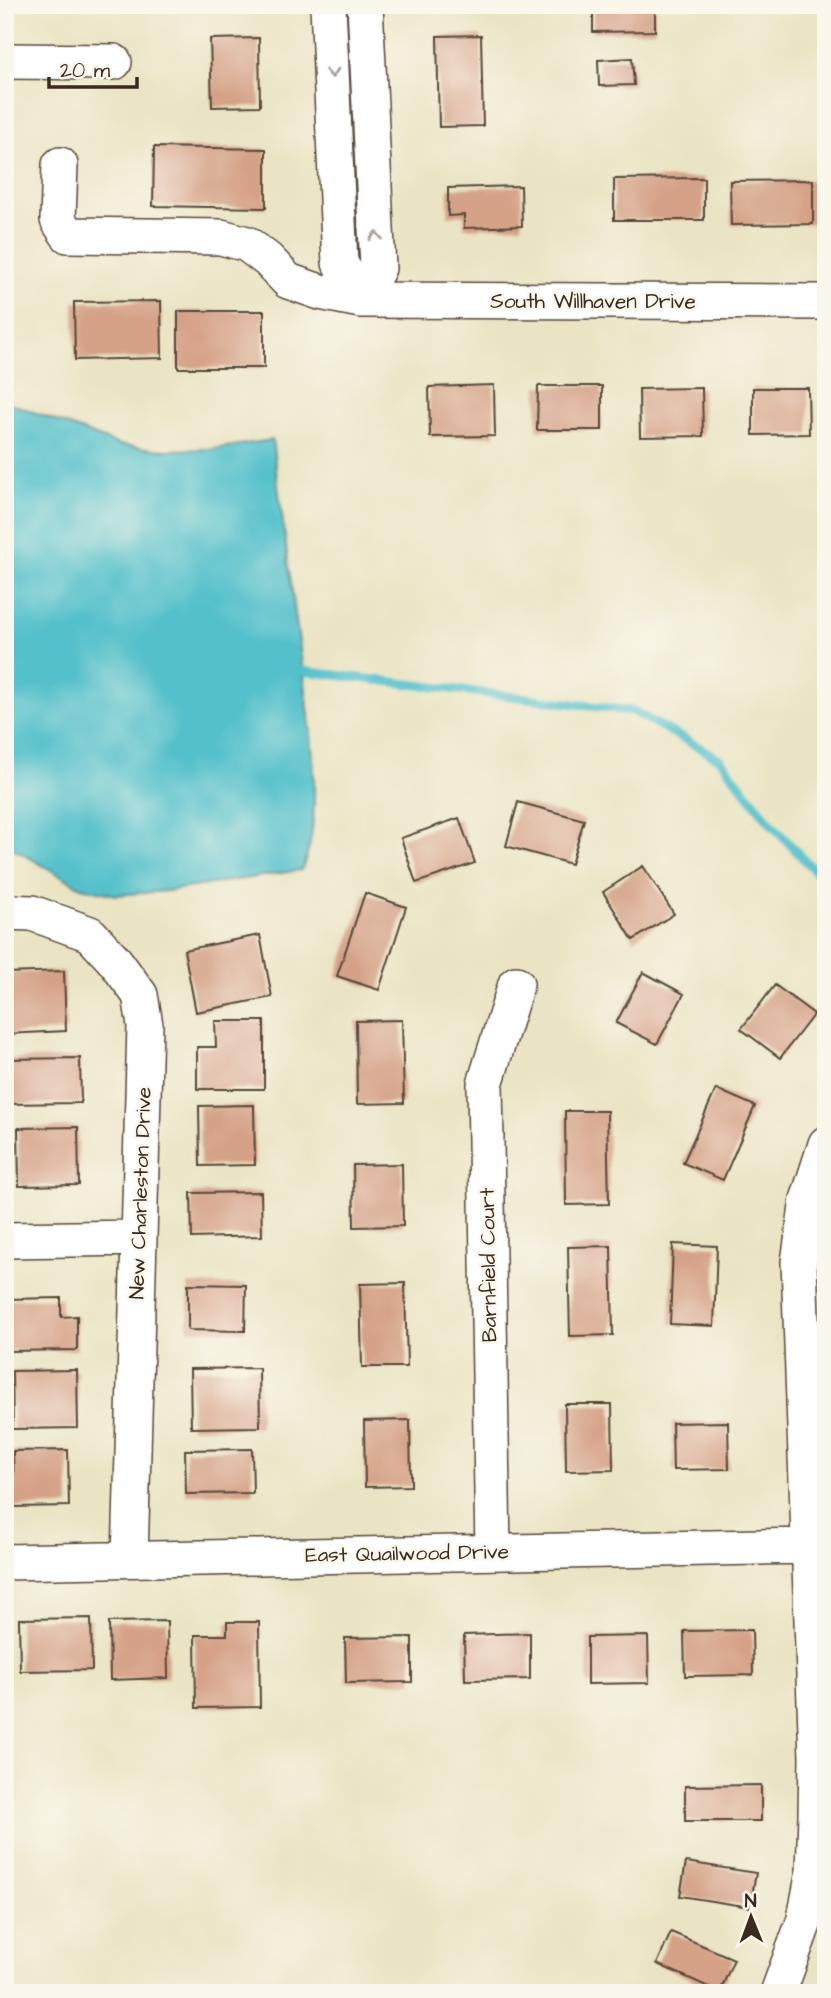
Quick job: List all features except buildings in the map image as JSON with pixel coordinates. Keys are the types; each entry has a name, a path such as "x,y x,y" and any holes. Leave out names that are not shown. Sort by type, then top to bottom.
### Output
{"street":[{"path":"365,10 378,268 361,300 340,263 329,11 365,10"},
{"path":"5,61 114,62"},
{"name":"South Willhaven Drive","path":"60,165 58,220 68,235 221,237 247,244 268,260 288,281 320,292 361,300 826,302"},
{"name":"New Charleston Drive","path":"5,912 32,913 90,934 115,961 140,995 145,1025 130,1559"},
{"name":"Barnfield Court","path":"493,1551 485,1084 516,984"},
{"path":"778,1993 805,1919 814,1871 817,1758 799,1262 808,1200 826,1144"},
{"path":"5,1240 138,1238"},
{"name":"East Quailwood Drive","path":"5,1562 809,1546"}],"water":[{"path":"5,401 119,445 165,450 213,449 272,440 312,748 313,816 309,846 301,870 167,891 116,895 81,887 5,844"}],"waterway":[{"path":"294,670 633,711 720,759 773,826 826,883"}]}
